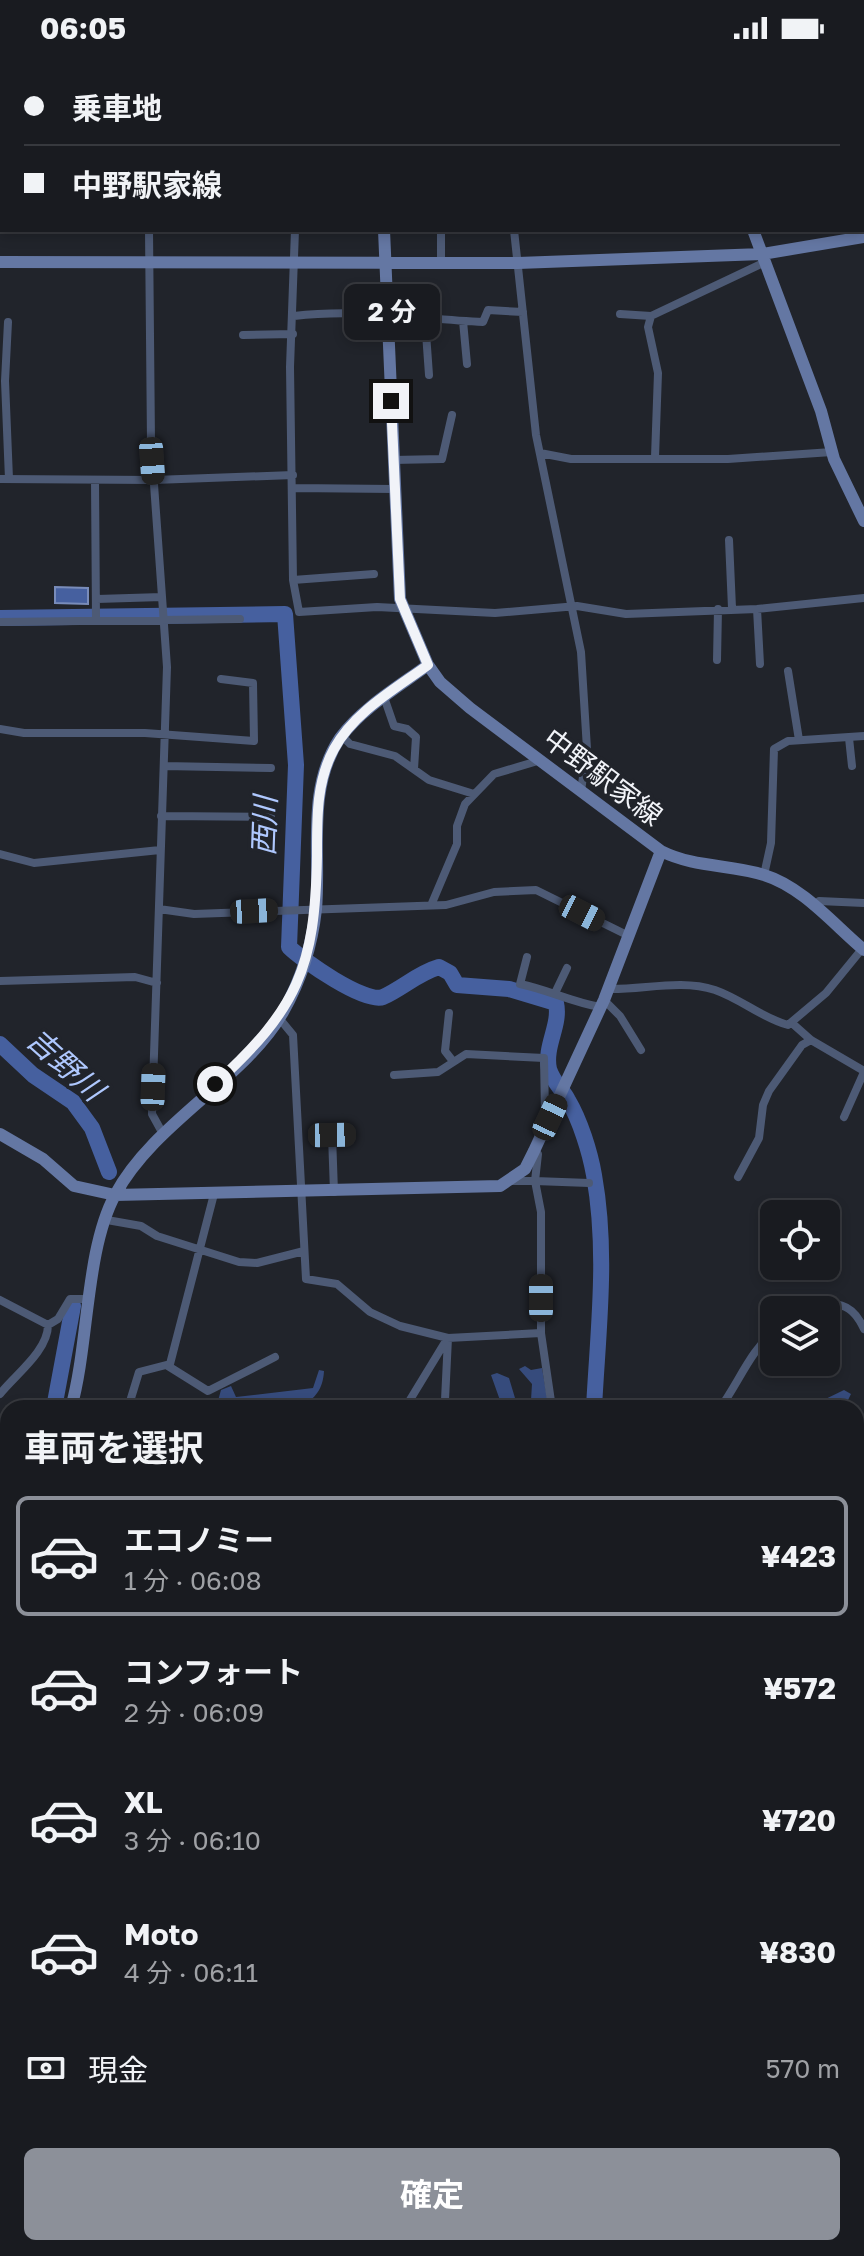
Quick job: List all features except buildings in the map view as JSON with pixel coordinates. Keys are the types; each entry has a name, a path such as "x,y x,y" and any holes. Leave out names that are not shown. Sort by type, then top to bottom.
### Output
{"street":[{"path":"149,232 154,480 164,622 166,735 152,1114 163,1134"},
{"path":"295,232 290,367 293,580 299,612 377,607 495,613 573,607 626,614 757,609 864,598"},
{"name":"中野駅家線","path":"384,232 402,609 428,665 440,682 470,708 661,851 604,999 561,1093 525,1169 510,1181"},
{"path":"441,232 441,263"},
{"path":"514,232 540,453 573,607 584,679 587,749 581,791"},
{"path":"754,232 821,411 832,452 864,521"},
{"path":"0,262 518,263 764,258 864,237"},
{"path":"620,314 651,316 764,258"},
{"path":"294,316 331,312 387,313 425,319 483,322 488,310 523,312"},
{"path":"651,316 648,327 658,373 655,457"},
{"path":"425,319 429,375"},
{"path":"463,321 467,364"},
{"path":"8,322 4,479 154,480 293,475"},
{"path":"243,335 293,334"},
{"path":"393,460 442,459 452,415"},
{"path":"540,453 571,459 728,459 832,452"},
{"path":"95,480 96,620"},
{"path":"293,488 394,489"},
{"path":"729,540 732,608"},
{"path":"293,580 374,574"},
{"path":"96,603 162,597"},
{"path":"717,660 718,609"},
{"path":"757,609 760,664"},
{"path":"0,622 240,619"},
{"path":"72,1400 89,1299 115,1195 163,1134 251,1051 279,1018 309,955 309,908 317,803 326,766 342,736 384,697 428,665"},
{"path":"788,671 799,740"},
{"path":"0,729 68,735 227,736 254,741 253,683 221,679"},
{"path":"384,697 394,726 407,729 416,737 414,769"},
{"path":"342,736 350,744 395,756 429,780 474,794"},
{"path":"764,875 771,843 774,749 780,743 799,740 864,736"},
{"path":"849,738 852,766"},
{"path":"432,903 457,844 461,811 474,794 494,774 542,760"},
{"path":"164,766 271,768"},
{"path":"161,816 271,817"},
{"path":"0,854 34,863 160,850"},
{"path":"661,851 687,863 764,875 787,885 863,949 832,987 793,1024"},
{"path":"159,909 194,914 432,903 446,905 494,892 536,890 629,936"},
{"path":"813,906 819,901 864,903"},
{"path":"527,957 520,984 556,991 566,1001 604,999 695,985 717,991 772,1021 793,1024 811,1040 864,1071 844,1117"},
{"path":"556,991 567,968"},
{"path":"0,981 135,977 157,983"},
{"path":"604,999 620,1016 641,1050"},
{"path":"449,1013 445,1051 452,1060"},
{"path":"279,1018 293,1035 306,1279 337,1284 370,1312 400,1326 448,1338 541,1333"},
{"path":"738,1177 759,1138 769,1091 802,1045 811,1040"},
{"path":"394,1075 438,1072 452,1060 466,1054 544,1058 545,1113 550,1117"},
{"path":"0,1134 43,1159 74,1186 115,1195 334,1192 500,1186 510,1181 589,1183"},
{"path":"334,1192 332,1135 349,1134"},
{"path":"534,1151 538,1154 535,1181 541,1212 541,1333 551,1400"},
{"path":"168,1366 201,1252 214,1194"},
{"path":"107,1220 141,1226 157,1236 201,1252 257,1263 304,1251"},
{"path":"48,1325 58,1319 70,1299 89,1299"},
{"path":"0,1300 48,1325"},
{"path":"840,1304 853,1309 864,1329"},
{"path":"0,1394 4,1381 29,1362 48,1331 48,1325"},
{"path":"445,1400 448,1338"},
{"path":"410,1400 448,1338"},
{"path":"725,1400 754,1358 760,1342"},
{"path":"130,1400 139,1372 168,1366 208,1391 275,1357"}],"shaded area":[{"path":"55,587 88,588 88,604 55,603"},
{"path":"525,1366 531,1370 542,1368 548,1400 531,1400 532,1384 519,1369"},
{"path":"319,1370 324,1371 320,1388 310,1400 218,1400 221,1390 231,1386 236,1397 313,1388"},
{"path":"497,1373 509,1378 516,1400 500,1400 491,1375"},
{"path":"844,1390 851,1394 848,1400 823,1400"}],"waterway":[{"name":"西川","path":"0,618 285,614 296,765 289,947 334,980 374,997 383,997 439,967 450,973 457,985 509,989 556,1003 549,1069 580,1126 592,1166 598,1204 601,1292 594,1400"},
{"name":"吉野川","path":"0,1044 33,1075 73,1102 92,1128 109,1172"},
{"name":"吉野川","path":"55,1400 73,1306"}],"route":[{"path":"215,1084 251,1051 276,1021 309,955 316,908 317,803 326,766 334,749 357,719 428,665 400,599 391,401"}]}
